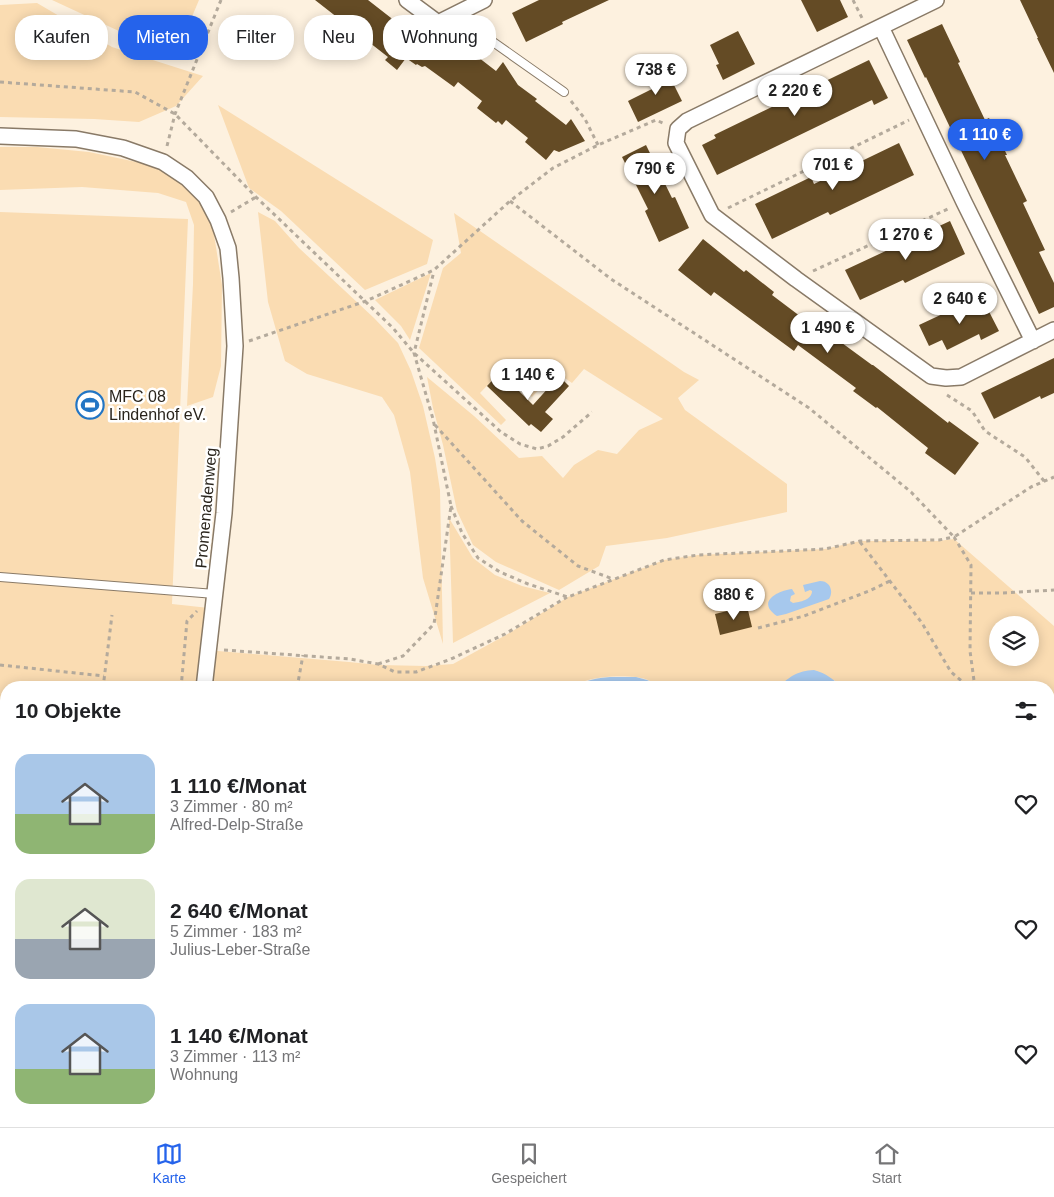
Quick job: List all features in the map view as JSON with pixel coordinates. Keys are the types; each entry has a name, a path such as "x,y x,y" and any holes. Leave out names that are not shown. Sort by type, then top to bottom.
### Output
{"street":[{"path":"407,0 427,15"},
{"path":"454,15 484,0"},
{"path":"936,0 687,121 678,129 676,143 712,216 931,376 960,377 1054,330"},
{"path":"875,30 922,114 1033,340"},
{"name":"Promenadenweg","path":"0,136 76,139 123,148 163,162 187,178 206,197 218,220 228,248 235,346 224,513 205,681"}],"lane":[{"path":"496,44 564,92"},
{"path":"0,577 215,594"}],"path":[{"path":"163,162 175,114 222,0"},
{"path":"853,0 875,30"},
{"path":"0,82 135,92 175,114 256,197 393,328 414,354 501,432 520,444 537,449 548,446 563,437 592,412"},
{"path":"564,92 585,119 598,144"},
{"path":"712,216 922,114"},
{"path":"235,346 366,301 434,270 510,201 553,168 598,144 656,120 678,129"},
{"path":"218,220 256,197"},
{"path":"510,201 611,279 809,408 911,492 954,537 971,565 970,651 974,681"},
{"path":"796,279 964,202"},
{"path":"434,270 414,354 435,425 451,506 462,533 478,558 500,572 528,584 568,597"},
{"path":"946,378 947,395 972,411 985,430 1025,457 1044,481"},
{"path":"435,425 522,522 578,566 613,580"},
{"path":"209,649 350,660 378,664 395,672 416,672 451,660 505,634 568,597 664,560 714,554 825,548 860,542 939,540 954,537 1030,487 1054,477"},
{"path":"378,664 402,656 434,624 451,506"},
{"path":"860,542 922,623 951,672 962,681"},
{"path":"758,628 804,616 890,581"},
{"path":"971,593 1054,590"},
{"path":"182,681 187,621 215,594"},
{"path":"104,681 112,615"},
{"path":"298,681 303,655"},
{"path":"0,665 104,676"}],"shaded area":[{"path":"52,0 199,0 193,15 118,15 118,31 108,26 108,15 84,15"},
{"path":"37,3 57,15 15,15 15,60 108,60 108,45 118,49 118,60 153,60 203,76 176,106 139,122 0,117 0,5"},
{"path":"218,105 433,240 427,264 365,290 281,211 249,188"},
{"path":"0,147 37,147 89,152 146,164 180,179 204,203 212,222 222,285 221,366 213,397 187,406 194,225 186,202 158,193 82,187 0,190"},
{"path":"0,212 188,219 172,604 209,608 206,650 379,665 426,666 453,664 506,635 568,597 664,560 698,555 825,549 860,541 938,541 954,539 1054,626 1054,681 650,681 626,676 585,681 0,681"},
{"path":"258,212 275,221 299,248 374,318 398,343 411,371 423,406 440,490 443,644 423,578 410,472 394,415 382,397 307,374 285,361 268,302"},
{"path":"454,213 684,372 699,380 678,398 685,410 787,484 787,512 667,538 606,546 599,566 559,590 496,562 473,545 457,511 427,377 474,416 519,458 542,456 563,478 574,465 598,450 617,454 639,430 663,419 584,369 572,383 556,372 532,397 503,369 480,393 506,420 501,425 419,348 443,268 461,253"},
{"path":"431,273 410,340 401,326 375,300"},
{"path":"449,518 473,558 495,575 522,586 550,593 453,643"}],"water":[{"path":"823,581 830,587 829,599 777,616 768,606 771,598 775,595 792,589 795,594 791,596 790,601 793,603 805,600 810,597 812,591 805,592 803,585"},
{"path":"814,670 835,681 786,681 803,672"},
{"path":"636,677 649,681 589,681 601,678"}],"building":[{"path":"315,0 368,0 387,15 383,15 383,53 373,45 373,15 334,15"},
{"path":"539,0 609,0 562,22 563,24 526,42 512,13"},
{"path":"801,0 840,0 848,17 817,32"},
{"path":"1020,0 1054,0 1054,73 1037,38"},
{"path":"942,24 985,120 989,118 1007,155 1005,155 1027,201 1023,203 1045,250 1039,252 1054,283 1054,307 1039,314 907,40"},
{"path":"738,31 755,64 723,80 716,65 719,64 710,45"},
{"path":"385,60 404,60 397,70"},
{"path":"409,60 482,60 496,71 503,62 518,85 566,125 571,119 585,141 559,152 554,150 546,160 525,142 528,138 506,120 502,125 498,121 496,123 477,108 482,101 458,82 454,87 425,66 416,65"},
{"path":"869,60 888,98 874,105 872,100 717,175 702,145 716,138 714,135"},
{"path":"665,67 682,101 638,122 628,101 652,89 646,77"},
{"path":"899,143 914,175 830,215 828,212 772,239 755,204 811,177 814,184"},
{"path":"646,145 672,198 675,197 689,228 659,242 645,211 648,209 622,157"},
{"path":"950,221 965,254 905,283 903,280 860,300 845,270"},
{"path":"703,239 744,272 746,270 774,292 772,295 825,335 827,332 948,423 949,421 979,443 955,475 925,453 928,448 877,407 853,391 856,388 798,345 794,351 714,292 711,296 678,270"},
{"path":"981,296 999,331 981,340 979,334 947,350 942,340 929,346 919,325"},
{"path":"1054,358 1054,393 1041,399 1040,396 994,419 981,393"},
{"path":"500,372 533,405 559,376 569,386 545,412 553,419 541,432 531,424 529,426 487,386"},
{"path":"747,606 752,627 720,635 715,614"}],"place":[{"name":"MFC 08 Lindenhof eV.","path":"90,405"}]}
